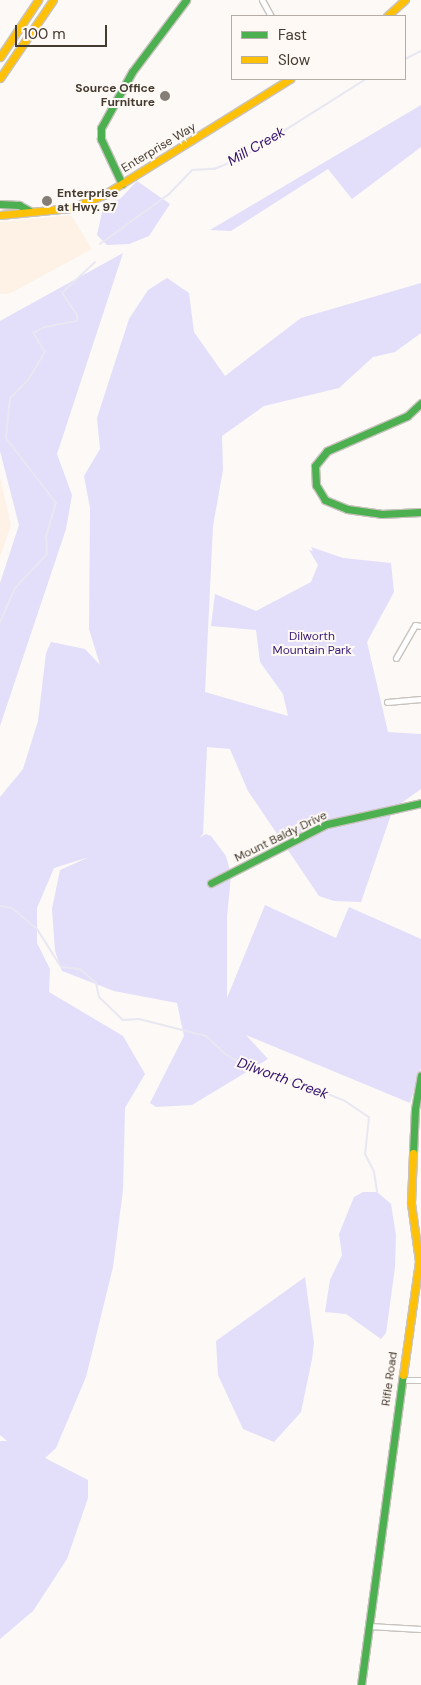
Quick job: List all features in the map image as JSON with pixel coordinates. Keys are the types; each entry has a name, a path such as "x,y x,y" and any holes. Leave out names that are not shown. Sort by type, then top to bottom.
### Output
{"main road":[{"path":"0,57 38,0"},
{"path":"0,78 53,0"},
{"path":"122,184 101,139 101,128 132,72 186,0"},
{"path":"388,15 405,0"},
{"name":"Enterprise Way","path":"0,215 71,208 122,184 288,80"},
{"name":"Enterprise Way","path":"0,204 19,205 30,211"},
{"path":"421,403 408,416 327,451 315,466 316,485 325,500 347,509 381,514 421,512"},
{"name":"Mount Baldy Drive","path":"211,883 327,824 421,804"},
{"name":"Rifle Road","path":"361,1685 419,1261 411,1204 415,1109 421,1076"}],"street":[{"path":"262,0 270,15"},
{"path":"396,658 415,625 421,626"},
{"path":"387,702 421,699"},
{"path":"402,1380 421,1380"},
{"path":"369,1626 421,1629"}],"shaded area":[{"path":"71,215 92,249 9,294 0,294 0,222"},
{"path":"0,477 11,525 0,557"}],"green space":[{"path":"421,105 421,147 352,199 328,169 231,231 210,230"},
{"path":"137,181 170,204 149,236 129,244 107,245 97,235 103,208 121,198"},
{"path":"123,253 57,454 72,495 66,529 0,726 0,583 19,525 0,451 0,321"},
{"name":"Dilworth Mountain Park","path":"167,278 189,293 194,332 225,376 301,318 421,283 421,333 395,352 373,357 339,388 264,406 222,436 223,470 213,526 205,692 288,716 283,694 260,662 256,630 211,626 215,594 256,611 311,582 318,565 309,550 313,551 311,547 343,558 391,563 394,592 367,642 388,732 421,734 421,789 393,809 361,902 334,901 319,896 248,791 230,749 207,747 203,834 199,838 206,834 211,836 226,856 231,875 227,917 227,998 265,905 336,938 349,907 421,939 421,1068 410,1103 246,1035 268,1059 192,1105 156,1107 150,1103 184,1036 177,1003 114,991 62,971 55,951 52,909 60,870 89,857 54,868 37,908 37,943 50,969 49,992 123,1036 145,1074 125,1108 123,1190 113,1267 86,1377 56,1448 45,1458 88,1480 88,1498 67,1559 33,1611 0,1639 0,1441 7,1441 0,1435 0,797 23,769 38,721 46,653 51,642 85,649 100,665 89,629 90,508 84,476 100,449 97,418 129,319 148,290"},
{"path":"363,1192 377,1192 391,1204 396,1235 395,1267 386,1333 381,1339 346,1314 325,1312 330,1280 342,1255 339,1234 354,1197"},
{"path":"305,1277 314,1343 312,1359 301,1412 274,1442 243,1429 218,1375 216,1341"}],"waterway":[{"name":"Mill Creek","path":"406,58 421,51"},
{"name":"Mill Creek","path":"100,244 169,194 192,170 214,169 241,158 364,80"},
{"name":"Mill Creek","path":"0,622 15,588 47,554 46,537 56,503 6,438 10,398 28,380 45,352 33,333 45,327 77,321 77,315 62,293 95,262"},
{"name":"Dilworth Creek","path":"0,906 12,908 37,929 61,967 80,969 96,983 99,997 123,1020 139,1019 206,1036 225,1054 245,1066 304,1084 345,1101 369,1117 365,1154 374,1172 377,1192"}],"traffic: fast":[{"path":"122,184 101,139 101,128 132,72 186,0"},
{"path":"0,204 19,205 30,211"},
{"path":"421,403 407,416 327,451 315,466 316,485 325,500 347,509 381,514 421,512"},
{"path":"211,883 327,824 421,803"},
{"path":"413,1153 415,1109 421,1076"},
{"path":"361,1685 403,1375"}],"traffic: slow":[{"path":"0,57 38,0"},
{"path":"0,78 53,0"},
{"path":"388,15 405,0"},
{"path":"0,215 71,208 105,194 288,80"},
{"path":"403,1375 419,1261 411,1203 413,1153"}],"place":[{"name":"Source Office Furniture","path":"165,96"},
{"name":"Enterprise at Hwy. 97","path":"47,201"}]}
